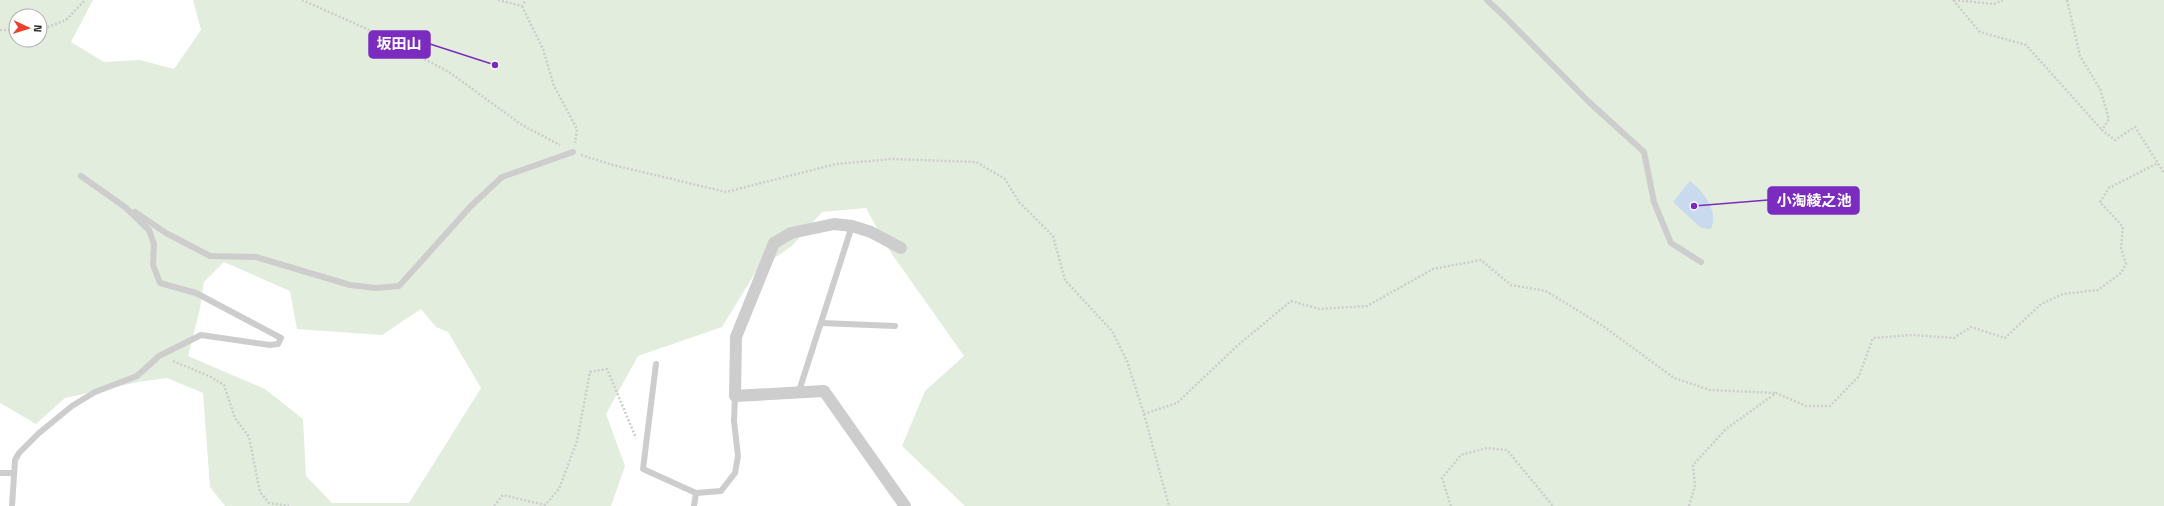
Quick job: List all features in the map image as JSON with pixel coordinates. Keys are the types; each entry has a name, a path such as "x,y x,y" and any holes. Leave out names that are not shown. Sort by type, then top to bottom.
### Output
{"street":[{"path":"901,248 871,232 852,226 834,224 791,233 774,243 736,337 735,396 765,396 799,391 824,391 905,506"}],"lane":[{"path":"1487,0 1589,102 1644,152 1654,202 1671,243 1701,262"},
{"path":"81,176 125,207 166,233 210,256 256,257 350,285 376,288 398,286 471,206 502,177 573,152"},
{"path":"12,506 13,473 15,460 19,453 44,429 72,406 95,392 137,376 159,356 201,336 270,345 278,344 281,338 196,293 160,283 153,265 154,244 149,230 125,207"},
{"path":"799,391 852,226"},
{"path":"821,323 895,326"},
{"path":"656,364 643,469 696,493 721,491 735,473 738,456 734,421 735,396"},
{"path":"0,473 13,473"},
{"path":"694,506 696,493"}],"path":[{"path":"48,27 66,20 85,0"},
{"path":"302,0 365,28 449,72 522,125 573,152 613,165 726,192 836,164 892,159 976,162 1005,179 1019,202 1053,236 1065,280 1112,331 1128,361 1169,506"},
{"path":"498,0 522,6 543,49 554,86 577,129 573,152"},
{"path":"522,6 526,0"},
{"path":"1954,0 1994,4 2003,0"},
{"path":"1954,0 1980,32 2026,45 2102,130 2115,140 2135,127 2164,173"},
{"path":"2067,0 2080,56 2100,89 2109,119 2102,130"},
{"path":"1144,414 1178,403 1238,345 1291,301 1319,309 1367,306 1432,269 1481,260 1511,286 1546,291 1603,326 1674,378 1710,390 1776,393 1806,406 1830,406 1859,376 1873,338 1912,335 1954,338 1971,327 2005,338 2041,304 2063,294 2098,290 2121,272 2126,264 2121,248 2123,226 2100,202 2109,188 2158,163"},
{"path":"159,356 191,368 224,385 235,418 249,437 260,492 269,503 289,506"},
{"path":"494,506 503,495 545,505 559,489 577,441 590,372 607,369 638,442"},
{"path":"1689,506 1696,486 1693,465 1726,430 1776,393"},
{"path":"1451,506 1442,478 1461,455 1487,448 1507,450 1553,506"}],"green space":[{"path":"0,0 93,0 71,42 104,62 140,60 174,69 201,30 193,0 2164,0 2164,506 965,506 902,446 925,391 964,356 887,247 866,208 822,212 792,246 757,270 722,327 638,356 606,414 625,466 611,506 225,506 210,487 203,393 167,378 138,382 65,398 36,424 0,403","holes":["224,262 290,291 297,329 382,335 421,309 436,327 448,332 481,388 409,503 332,503 306,476 303,419 265,389 188,356 200,309 204,282"]}],"water":[{"path":"1690,181 1700,190 1708,202 1713,215 1711,229 1701,228 1673,202"}],"place":[{"name":"坂田山","path":"495,65"},
{"name":"小淘綾之池","path":"1694,206"}]}
